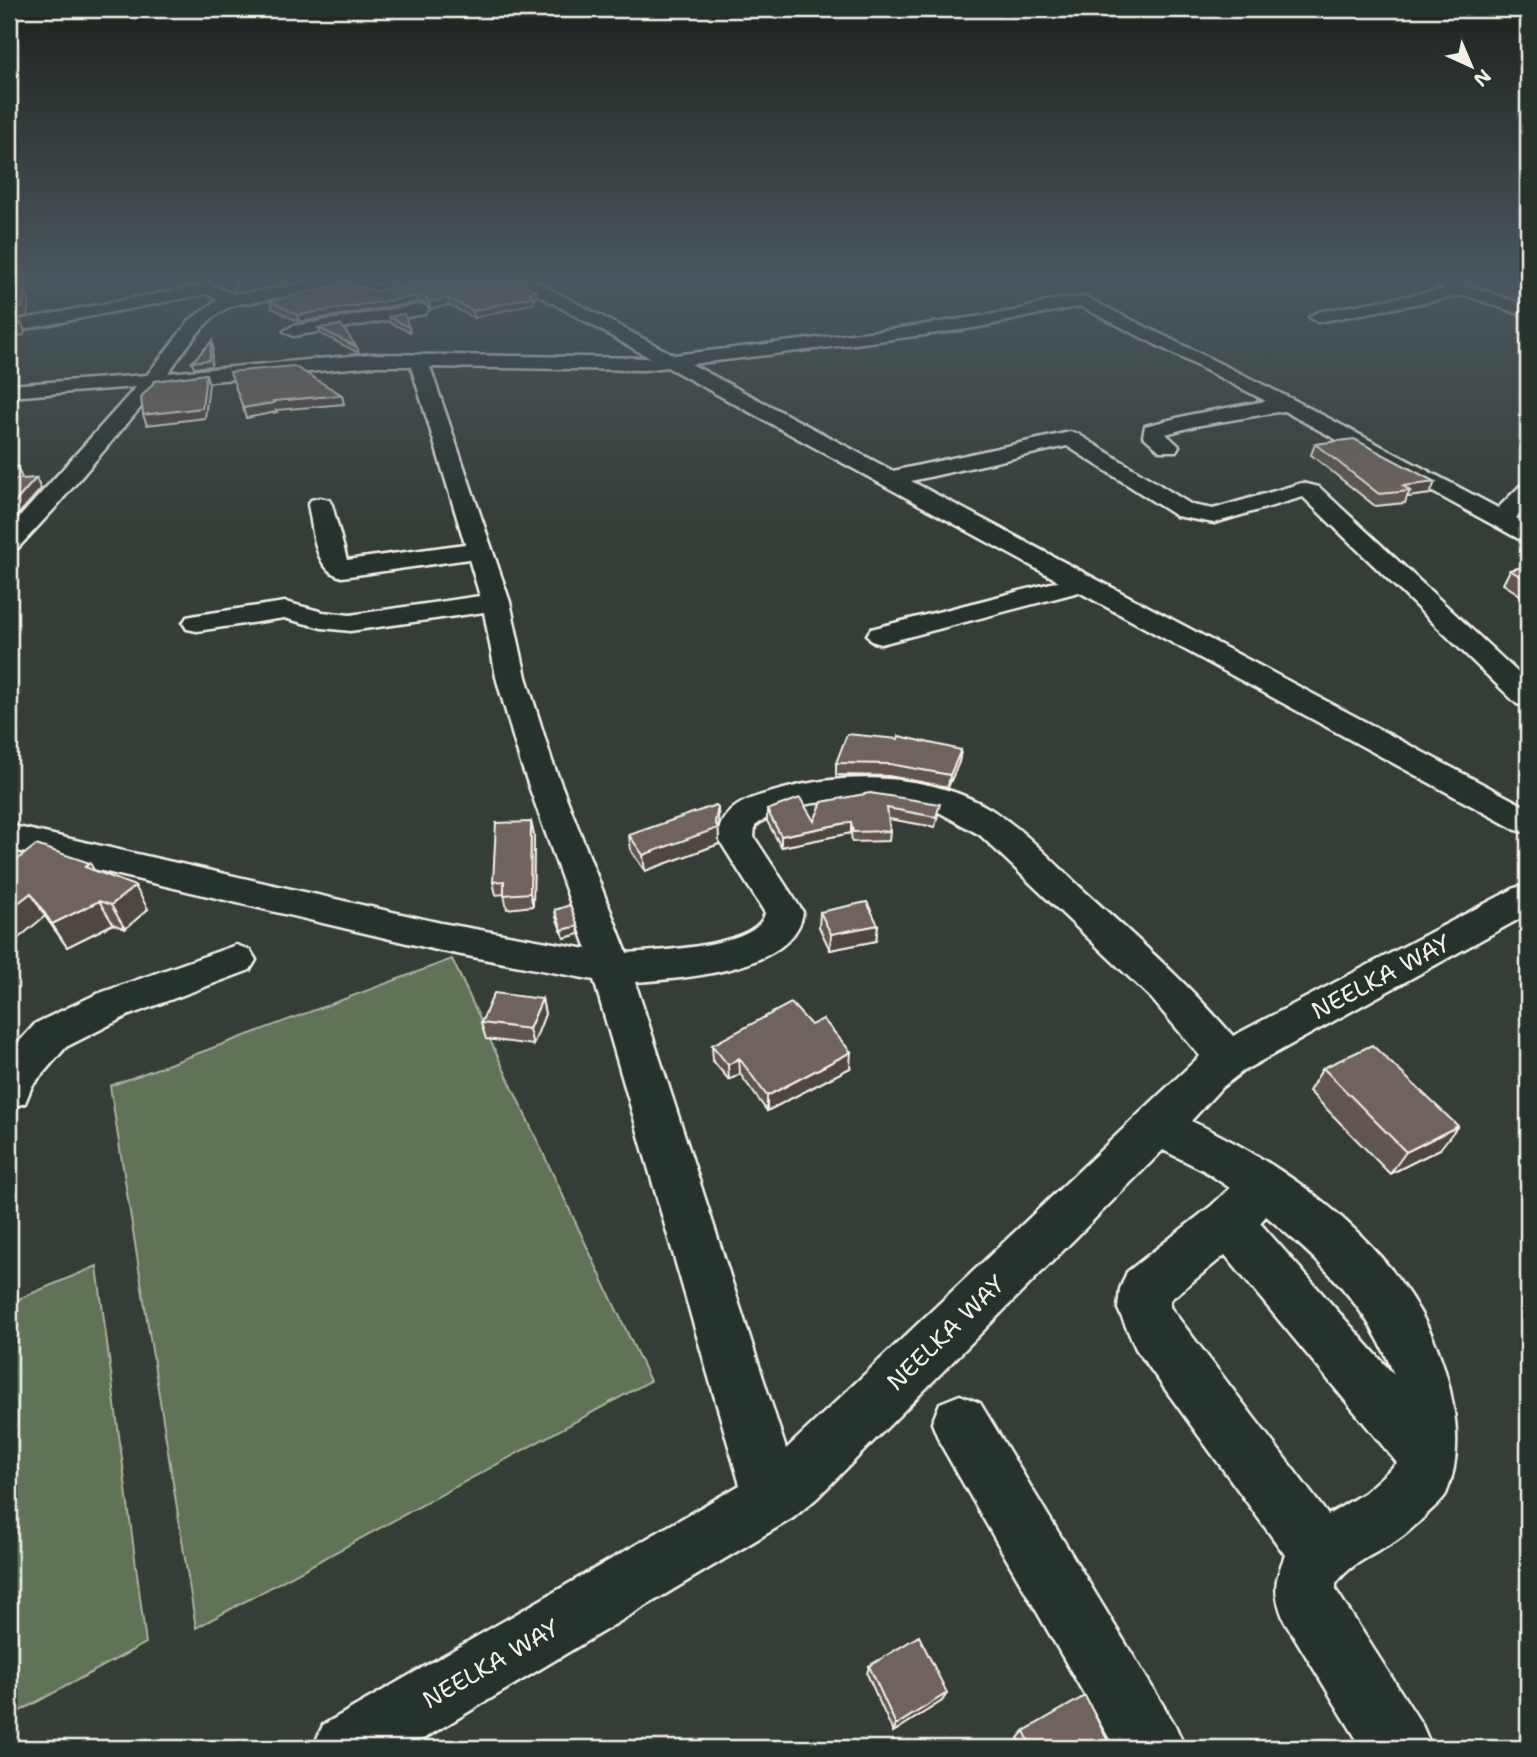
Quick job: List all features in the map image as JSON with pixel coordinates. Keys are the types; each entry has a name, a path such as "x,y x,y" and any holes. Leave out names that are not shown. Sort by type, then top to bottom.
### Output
{"street":[{"path":"9,543 47,503 166,363"},
{"path":"9,391 335,363"},
{"path":"419,363 496,601 511,677 536,761 564,841 605,940 611,969 773,1498"},
{"path":"560,363 653,363"},
{"path":"678,363 1528,822"},
{"path":"1206,363 1528,534"},
{"path":"1168,446 1154,436 1153,430 1287,404"},
{"path":"891,478 1070,439 1185,511 1200,515 1214,516 1302,490 1311,492 1318,495 1528,698"},
{"path":"1501,519 1528,491"},
{"path":"320,505 334,563 342,569 480,550"},
{"path":"881,635 1085,582"},
{"path":"197,623 285,610 322,620 350,622 496,601"},
{"path":"9,837 441,937 549,955 611,969 684,964 744,949 772,935 782,925 784,912 736,838 735,827 740,818 793,796 841,790 919,793 937,797 968,811 1005,838 1164,987 1228,1059"},
{"name":"NEELKA WAY","path":"346,1748 773,1498 797,1478 1158,1126 1206,1075 1228,1059 1528,897"},
{"path":"9,1090 13,1077 51,1035 112,1005 236,960"},
{"path":"1158,1126 1237,1167 1245,1205 1428,1457"},
{"path":"1245,1205 1330,1237 1390,1304 1421,1373 1429,1429 1424,1477 1381,1517 1320,1553 1305,1580 1306,1598 1399,1748"},
{"path":"1245,1205 1145,1289 1144,1309 1154,1331 1320,1553"},
{"path":"960,1423 1152,1748"}],"green space":[{"path":"452,959 650,1381 196,1628 110,1086"},
{"path":"97,1266 146,1643 9,1717 9,1303"}],"building":[{"path":"294,366 342,395 273,401 274,403 243,408 230,372"},
{"path":"206,374 202,408 143,415 141,397 155,381"},
{"path":"1354,439 1435,482 1403,486 1410,491 1379,494 1315,444"},
{"path":"17,467 9,478 9,468"},
{"path":"36,478 9,509 9,480"},
{"path":"1528,566 1528,581 1510,570"},
{"path":"847,734 898,739 899,736 961,750 950,775 890,764 836,763"},
{"path":"870,793 940,804 936,817 887,808 890,831 853,832 851,822 781,836 767,810 800,798 814,821 822,802"},
{"path":"716,805 718,807 715,822 718,828 643,855 629,835"},
{"path":"531,822 530,893 504,895 504,881 493,882 496,823"},
{"path":"36,845 90,863 85,867 135,886 111,905 99,901 52,924 31,893 9,910 9,866"},
{"path":"867,902 878,925 831,934 820,912"},
{"path":"570,905 578,926 562,930 555,910"},
{"path":"494,993 542,999 529,1029 481,1023"},
{"path":"791,1003 811,1025 823,1019 851,1052 767,1096 739,1058 728,1065 712,1045"},
{"path":"1372,1045 1458,1126 1406,1152 1323,1068"},
{"path":"919,1636 947,1693 896,1725 869,1666"},
{"path":"1085,1696 1108,1741 1096,1748 1032,1748 1024,1731"}]}
